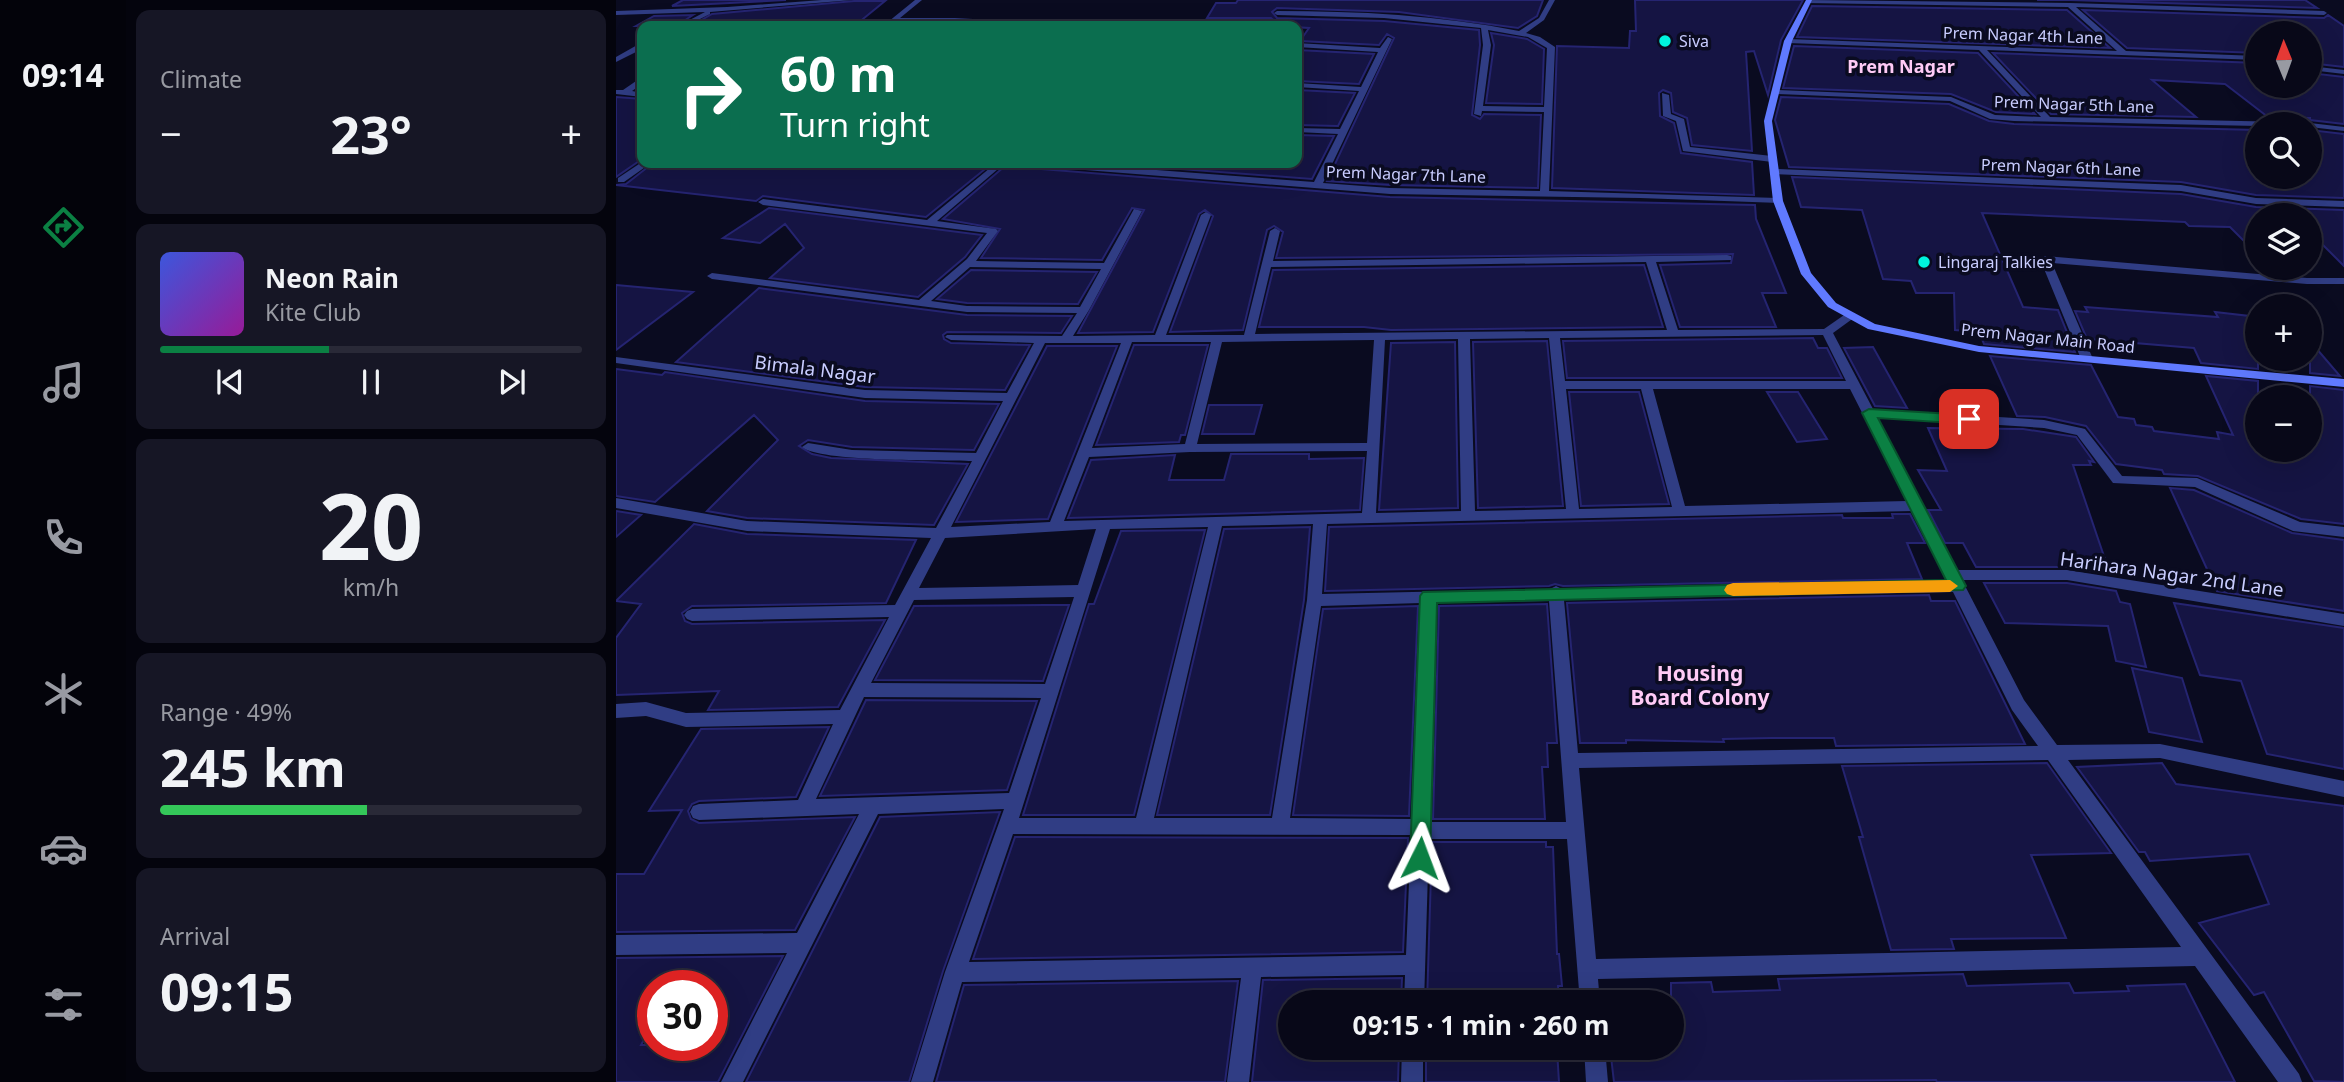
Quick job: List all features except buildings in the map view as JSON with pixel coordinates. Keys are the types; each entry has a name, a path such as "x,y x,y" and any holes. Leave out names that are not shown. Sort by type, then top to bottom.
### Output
{"street":[{"path":"617,14 849,0"},
{"path":"894,20 919,0"},
{"path":"1521,33 1542,19 1552,0"},
{"path":"1809,1 2325,13"},
{"name":"Prem Nagar Main Road","path":"1809,1 1788,41 1768,121 1778,201 1806,274 1832,305 1872,327 1979,349 2344,383"},
{"path":"2070,5 2123,53"},
{"path":"691,21 713,10"},
{"path":"1273,21 1279,10 1390,15 1521,33 1543,40 1551,47 1545,193"},
{"path":"1047,21 1051,17"},
{"path":"894,20 969,21"},
{"path":"1484,27 1487,45 1478,111 1547,110"},
{"path":"1317,186 1388,39"},
{"name":"Prem Nagar 4th Lane","path":"1788,41 2245,58"},
{"path":"1302,45 1381,50"},
{"path":"1981,48 2047,119"},
{"path":"616,60 637,49"},
{"path":"2322,69 2344,72"},
{"path":"620,92 637,84"},
{"path":"1302,85 1364,89"},
{"name":"Prem Nagar 5th Lane","path":"1775,92 1951,99 1993,117 2245,123"},
{"path":"1665,95 1667,116 1680,119 1686,149 1772,159"},
{"path":"2322,126 2344,129"},
{"path":"1302,130 1341,132"},
{"path":"621,180 639,168"},
{"path":"930,222 996,168"},
{"name":"Prem Nagar 7th Lane","path":"1096,168 1390,191 1778,201"},
{"name":"Prem Nagar 6th Lane","path":"1775,172 2181,188 2256,201 2344,204"},
{"path":"763,202 993,231 989,239 965,264 922,303"},
{"path":"1065,340 1137,211"},
{"path":"1159,339 1206,215"},
{"path":"1249,338 1275,231"},
{"path":"1267,264 1727,258"},
{"path":"2087,359 2045,258 2307,281 2344,281"},
{"path":"1650,259 1674,334"},
{"path":"965,264 1106,267"},
{"path":"712,276 967,309 1084,310"},
{"path":"951,337 1065,340 1827,332 1851,316"},
{"path":"1827,332 2018,705 2291,1082"},
{"path":"1554,335 1573,514"},
{"path":"1464,336 1468,516"},
{"path":"1368,517 1380,337"},
{"path":"1055,528 1128,339"},
{"path":"1190,448 1217,339"},
{"path":"804,806 845,717 1041,340"},
{"name":"Bimala Nagar","path":"616,360 865,394 1012,397"},
{"path":"1561,385 1854,385"},
{"path":"1646,385 1680,512"},
{"path":"1869,413 2044,424 2081,432 2118,480 2197,483 2298,527 2344,531"},
{"path":"1083,453 1190,448 1373,446"},
{"path":"808,447 852,454 981,457"},
{"path":"616,503 747,526 942,533 1105,524 1918,506"},
{"path":"1280,827 1314,600 1320,520"},
{"path":"1143,827 1216,522"},
{"path":"922,1082 955,972 1007,826 1081,591 1105,524"},
{"name":"Harihara Nagar 2nd Lane","path":"1314,600 2067,575 2344,620"},
{"path":"909,594 1081,591"},
{"path":"1556,593 1589,990"},
{"path":"1415,990 1429,596"},
{"path":"692,615 901,611"},
{"path":"859,690 1050,691"},
{"path":"616,710 646,709 686,720 845,717"},
{"path":"1570,761 2160,751 2344,789"},
{"path":"699,812 804,806 872,807 1015,801"},
{"path":"733,1082 872,807"},
{"path":"1007,826 1575,830"},
{"path":"616,945 803,943"},
{"path":"1587,969 2199,956"},
{"path":"955,972 1416,965"},
{"path":"1238,1082 1252,967"},
{"path":"1412,1082 1413,1060"},
{"path":"1595,1060 1597,1082"}],"slow traffic":[{"path":"1733,590 1950,586"}],"place":[{"name":"Siva","path":"1665,41"},
{"name":"Lingaraj Talkies","path":"1924,262"}],"district":[{"name":"Prem Nagar","path":"1901,67"},
{"name":"Housing Board Colony","path":"1700,686"}],"route":[{"path":"1420,858 1429,596 1957,586 1869,413 1969,419"}]}
